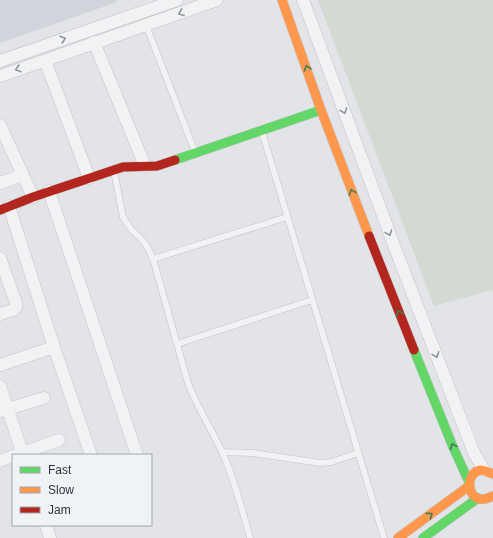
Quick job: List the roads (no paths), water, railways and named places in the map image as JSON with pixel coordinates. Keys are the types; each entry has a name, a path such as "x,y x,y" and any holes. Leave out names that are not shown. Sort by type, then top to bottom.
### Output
{"street":[{"path":"0,61 177,0"},
{"path":"0,76 217,0"},
{"path":"282,0 376,257 472,493 478,498 484,500 493,496"},
{"path":"303,0 403,270 474,453 489,469 477,472 472,476 469,484 398,538"},
{"path":"94,42 145,166"},
{"path":"45,60 89,178"},
{"path":"91,454 5,208 113,169 123,166 157,166 196,154 321,110"},
{"path":"0,125 33,197"},
{"path":"0,183 22,175"},
{"path":"49,191 137,454"},
{"path":"0,314 13,310 16,307 16,303 1,264"},
{"path":"0,365 54,347"},
{"path":"0,386 4,410 19,454"},
{"path":"4,410 44,398"},
{"path":"22,454 59,440"},
{"path":"0,461 12,457"},
{"path":"423,538 478,498"},
{"path":"46,526 50,538"}],"lane":[{"path":"146,25 196,154"},
{"path":"262,130 384,538"},
{"path":"113,169 123,217 131,229 144,242 153,259 188,383 194,399 222,452 234,481 250,538"},
{"path":"153,259 287,217"},
{"path":"177,344 312,300"},
{"path":"222,452 253,453 320,463 331,462 358,453"}]}
